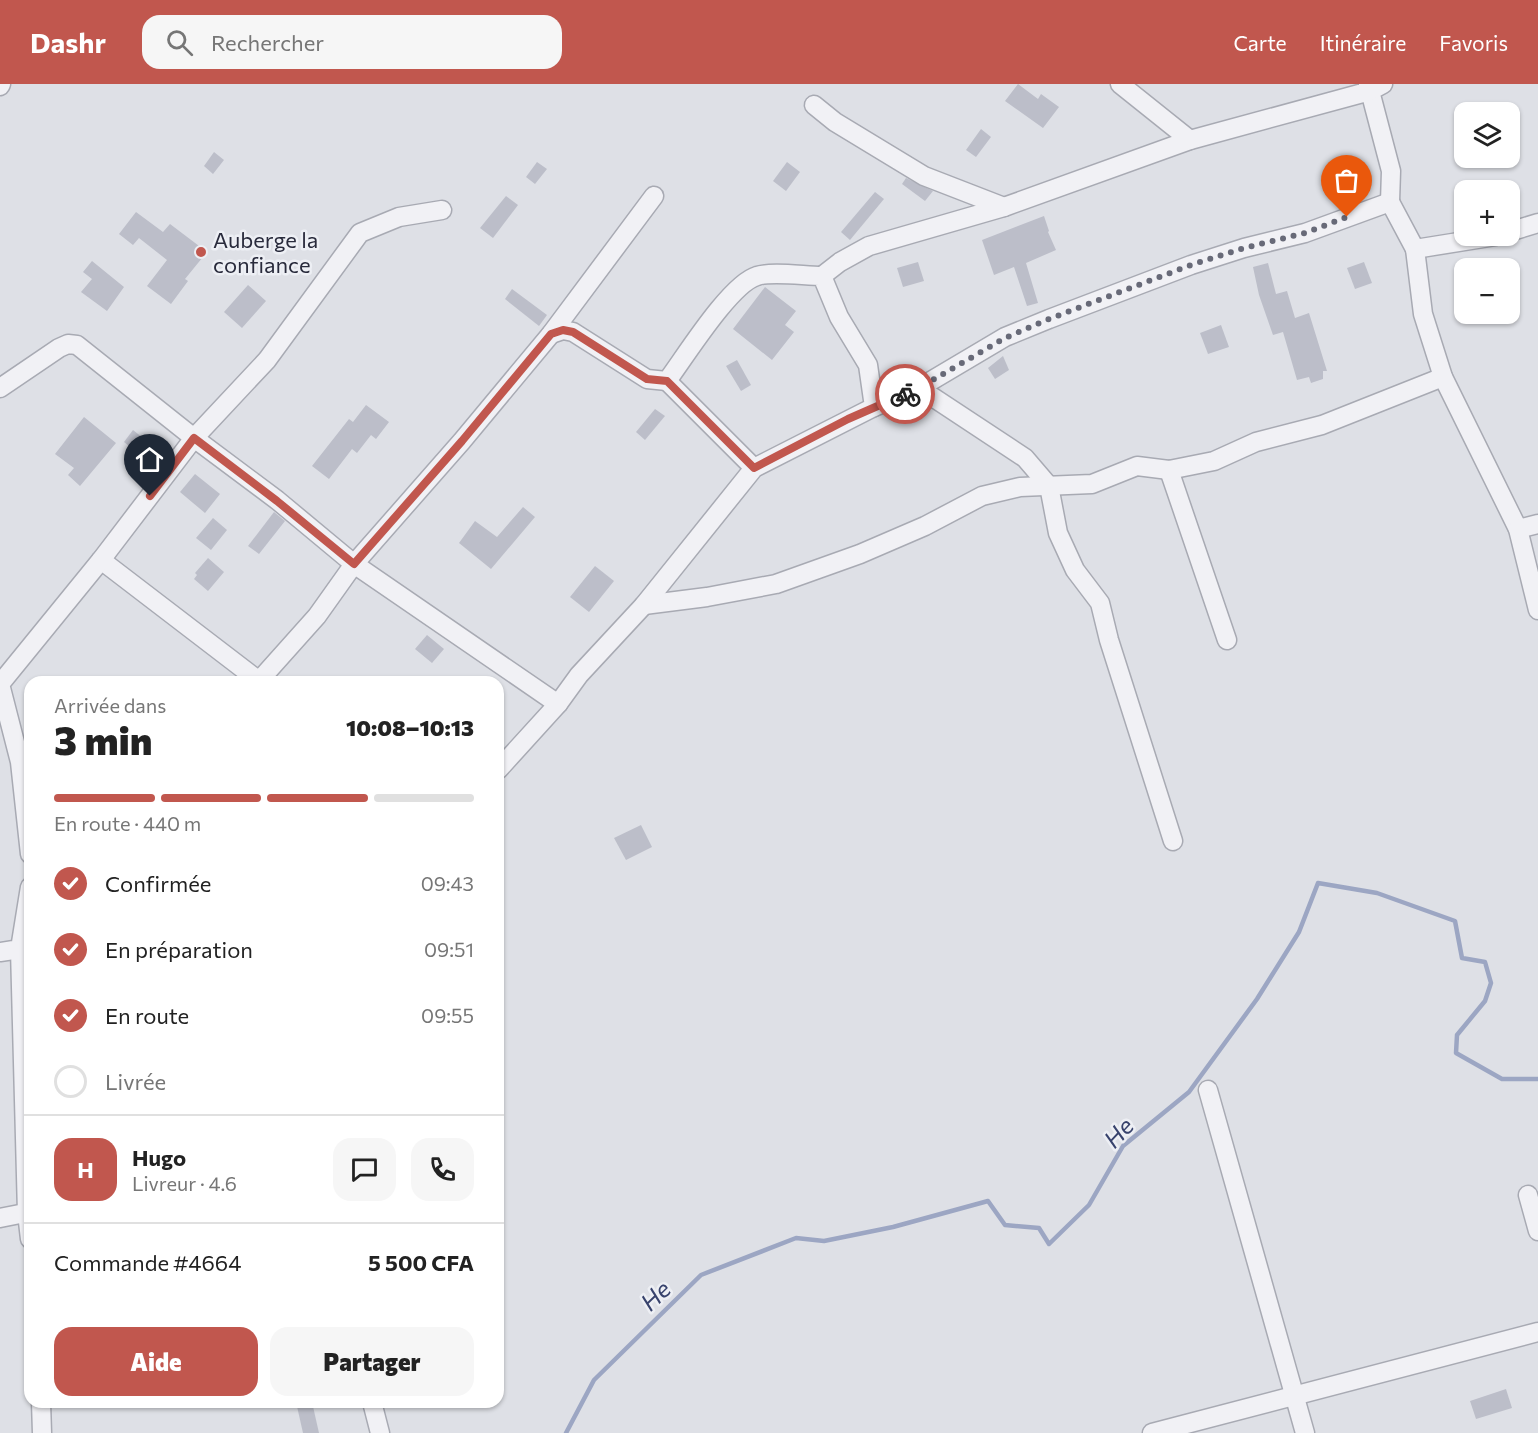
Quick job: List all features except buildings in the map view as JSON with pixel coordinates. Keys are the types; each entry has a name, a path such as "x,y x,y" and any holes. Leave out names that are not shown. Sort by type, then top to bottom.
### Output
{"street":[{"path":"1120,84 1190,140"},
{"path":"667,381 731,294 756,276 784,274 822,276 840,262 868,246 1004,207 1190,140 1374,86 1391,171 1390,202 1415,249 1423,314 1443,377 1518,529 1538,609"},
{"path":"814,105 835,122 924,176 1004,207"},
{"path":"264,676 317,616 354,564 462,441 551,334 654,196"},
{"path":"504,764 558,704 579,675 644,605 754,468 874,407 919,388 1005,338 1049,319 1191,265 1244,248 1305,233 1390,202"},
{"path":"24,799 20,762 0,684 101,560 194,438 267,360 360,233 399,217 442,210"},
{"path":"1520,229 1538,223"},
{"path":"1415,249 1454,243"},
{"path":"822,276 839,317 868,365 874,407"},
{"path":"551,334 563,330 573,332 647,379 667,381 754,468"},
{"path":"0,388 59,348 68,344 77,345 354,564 558,704"},
{"path":"644,605 707,597 776,584 860,554 925,526 982,496 1020,487 1092,484 1137,466 1169,470 1214,461 1256,442 1322,425 1443,377"},
{"path":"919,388 1025,458 1048,486 1058,533 1075,570 1100,603 1109,640 1173,841"},
{"path":"1169,470 1227,640"},
{"path":"1518,529 1538,524"},
{"path":"101,560 251,676"},
{"path":"0,952 24,947"},
{"path":"1208,1090 1305,1433"},
{"path":"1528,1195 1538,1231"},
{"path":"0,1218 24,1213"},
{"path":"1152,1433 1538,1332"},
{"path":"41,1408 42,1433"},
{"path":"374,1408 380,1433"}],"waterway":[{"name":"He","path":"566,1433 594,1380 701,1275 796,1238 824,1241 893,1227 988,1201 1005,1225 1039,1228 1049,1244 1089,1205 1123,1146 1189,1092 1257,999 1299,932 1318,883 1377,893 1455,921 1462,958 1485,962 1491,983 1485,1001 1457,1035 1456,1053 1502,1079 1538,1079"}],"way so far":[{"path":"905,394 1005,338 1049,319 1191,265 1244,248 1305,233 1347,217"}],"place":[{"name":"Auberge la confiance","path":"201,252"}],"route":[{"path":"150,496 194,438 277,501 354,564 462,441 551,334 563,330 573,332 647,379 667,381 754,468 848,419 905,394"}]}
